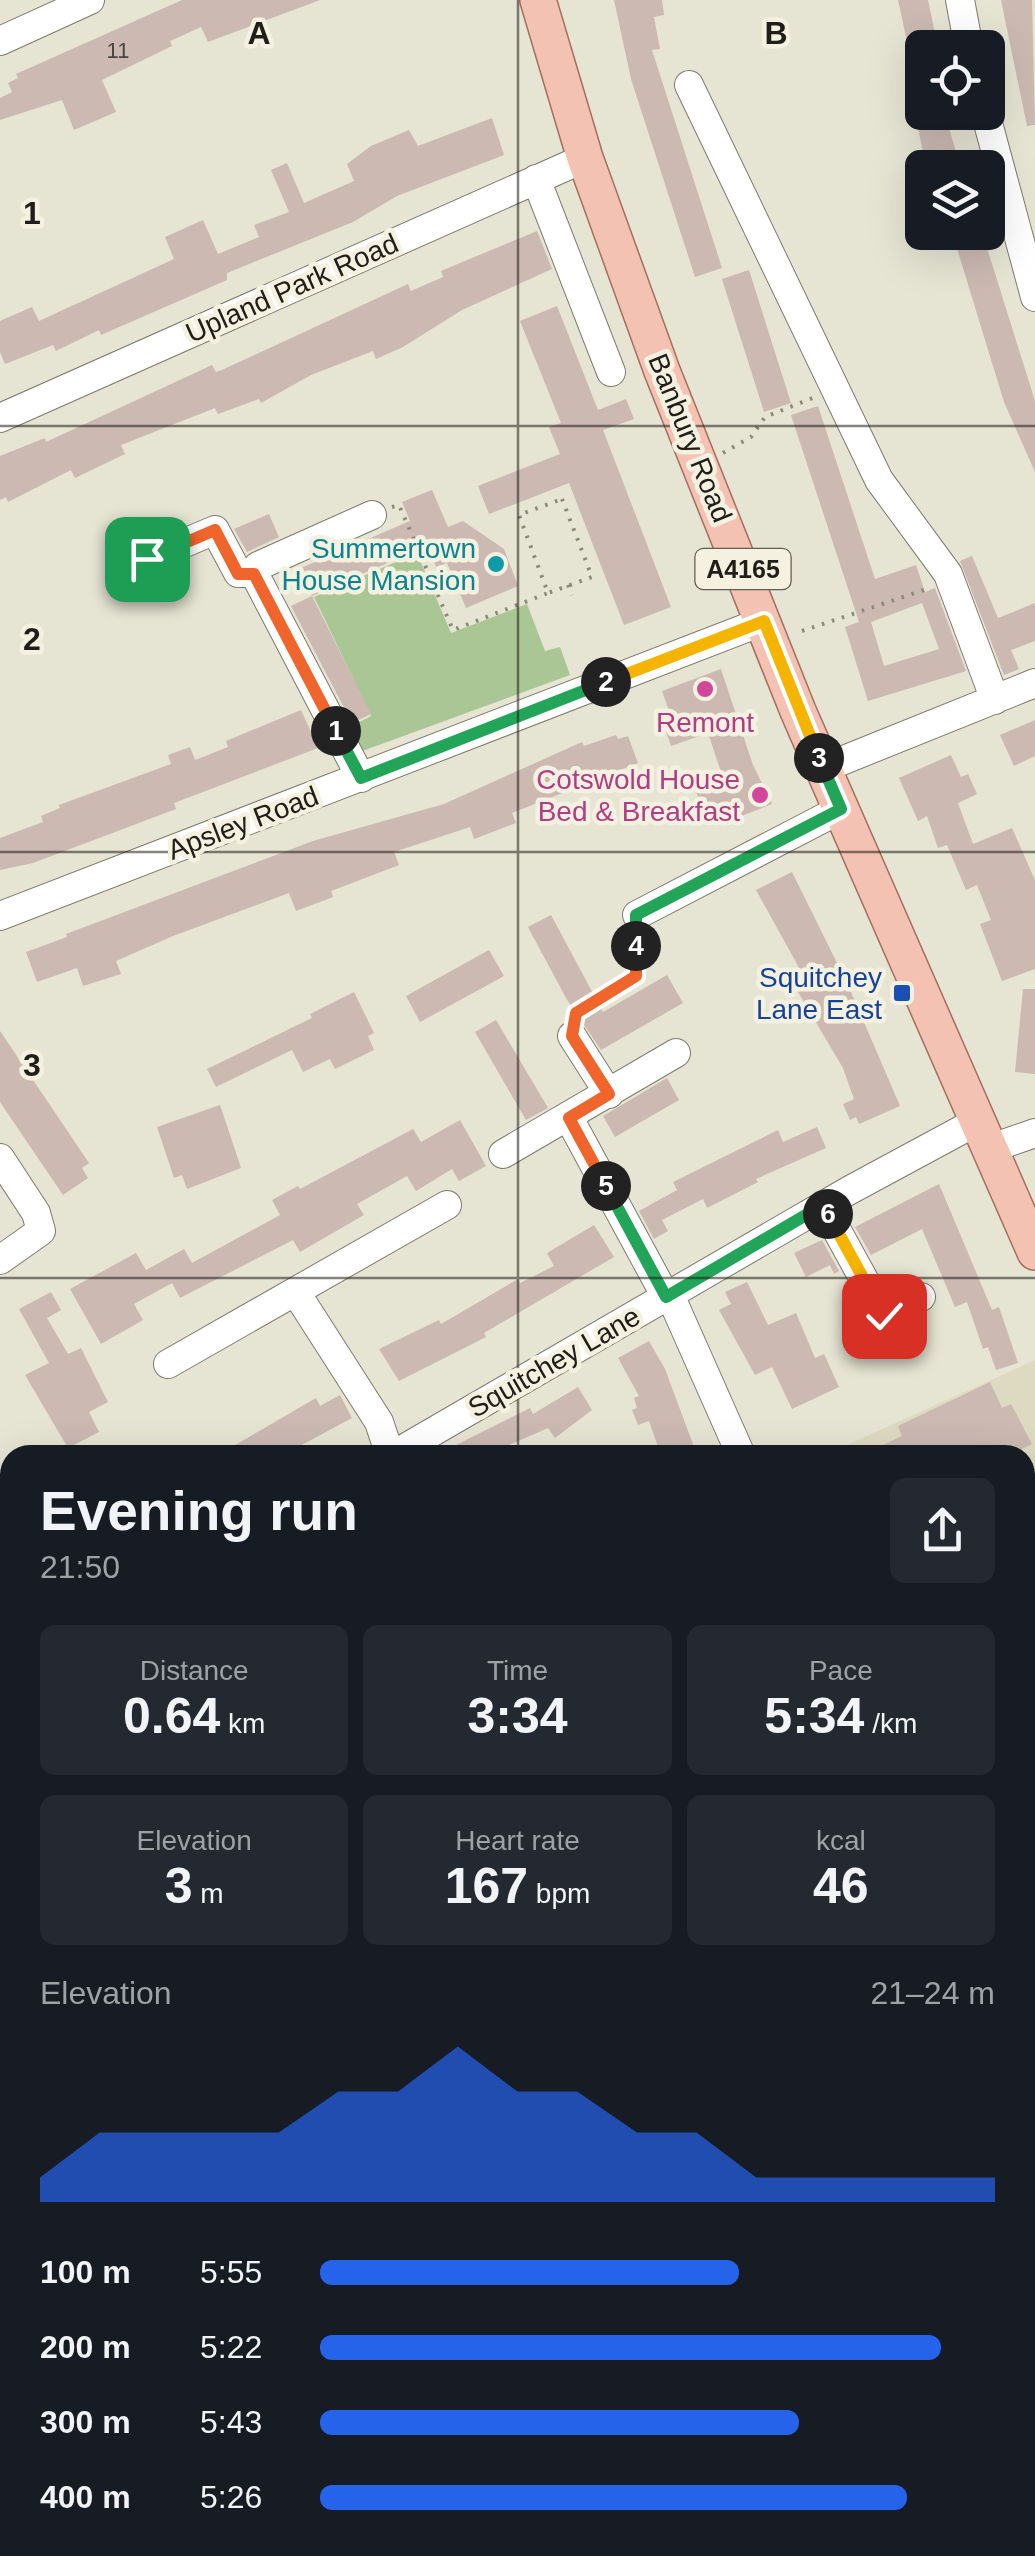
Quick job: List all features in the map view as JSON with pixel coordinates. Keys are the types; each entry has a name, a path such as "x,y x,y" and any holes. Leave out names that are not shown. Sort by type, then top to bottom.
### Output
{"main road":[{"name":"Banbury Road","path":"538,0 585,158 662,371 841,809 1035,1252"}],"street":[{"path":"0,40 31,12 90,0"},
{"path":"960,0 966,30"},
{"path":"688,86 879,480 951,581 996,700"},
{"path":"990,130 1035,296"},
{"name":"Upland Park Road","path":"0,418 585,158"},
{"path":"536,179 611,372"},
{"path":"254,574 258,566 372,515"},
{"path":"147,559 215,530 238,574 254,574"},
{"path":"254,574 361,778"},
{"name":"Apsley Road","path":"0,916 764,621"},
{"path":"824,768 1035,683"},
{"path":"636,915 841,809"},
{"path":"572,1036 609,1094"},
{"path":"503,1154 676,1053"},
{"path":"569,1118 668,1296 736,1445"},
{"name":"Squitchey Lane","path":"409,1445 823,1205 982,1135 1035,1132"},
{"path":"0,1158 36,1213 41,1231 0,1260"},
{"path":"168,1364 297,1294 447,1205"},
{"path":"823,1205 884,1316 921,1297"},
{"path":"297,1294 379,1422 388,1445"}],"path":[{"path":"719,455 752,436 765,416 835,389"},
{"path":"372,515 398,505 453,630 592,577 562,499 519,515 548,593"},
{"path":"802,631 951,581"},
{"path":"568,586 572,595"},
{"path":"572,1036 576,1013 636,976 636,915"}],"shaded area":[{"path":"1035,1360 1035,1445 847,1445"}],"green space":[{"path":"417,553 451,633 527,604 545,651 560,647 570,675 357,753 346,729 371,716 314,597"}],"building":[{"path":"182,0 320,0 208,42 201,27 170,41 172,46 102,80 116,112 74,130 62,100 0,120 0,98 12,92 8,83 18,78 16,74"},
{"path":"614,0 662,0 664,15 654,17 660,49 652,50 722,268 695,277 631,79"},
{"path":"898,0 928,0 934,30 905,32"},
{"path":"1001,0 1032,0 1035,125 1027,126"},
{"path":"492,118 504,155 397,196 353,222 227,273 227,280 101,335 99,330 56,351 53,345 5,364 0,352 0,321 32,307 39,321 174,259 165,237 203,220 218,254 259,237 254,225 289,212 271,170 287,163 304,203 354,181 347,164 371,146 409,130 418,146"},
{"path":"919,130 949,130 956,150 922,150"},
{"path":"537,231 552,269 462,310 403,347 376,359 373,351 311,375 261,403 259,399 218,414 215,408 121,445 125,454 75,478 71,470 8,502 6,497 0,500 0,456 45,438 46,442 212,365 216,372 222,370 408,284 411,291 443,277 441,271"},
{"path":"958,250 988,250 1035,401 1035,472 1004,402"},
{"path":"749,270 791,403 764,412 722,279"},
{"path":"557,306 598,410 626,399 634,419 603,430 671,607 624,625 569,483 489,514 478,486 560,454 549,427 561,423 520,321"},
{"path":"818,406 875,579 916,565 925,592 935,588 966,671 868,701 845,627 859,622 791,415","holes":["922,603 939,649 884,666 871,622"]},
{"path":"432,490 448,527 463,521 504,549 518,586 466,608 447,563 436,567 428,545 312,596 301,568 410,521 402,502"},
{"path":"269,514 279,537 247,552 234,529"},
{"path":"972,556 998,618 1035,603 1035,641 1011,650 1019,669 1004,675 960,561"},
{"path":"312,596 371,714 352,723 291,606"},
{"path":"721,669 753,765 772,804 721,824 716,812 706,816 695,789 723,778 708,733 671,746 660,714 669,711 662,691"},
{"path":"301,710 318,748 174,803 176,809 33,863 0,870 0,838 43,822 41,816 60,808 59,805 171,764 168,755 190,747 195,760 228,747 226,741"},
{"path":"1035,720 1035,756 1014,766 1000,735"},
{"path":"616,735 618,739 628,736 638,763 512,813 516,823 474,839 470,827 394,852 399,865 331,891 333,897 296,911 289,893 173,936 116,961 121,974 83,986 77,968 37,982 26,952 67,937 66,934 313,841 444,804 582,742 584,746"},
{"path":"951,755 961,777 968,774 977,794 958,803 973,844 1012,828 1035,880 1035,969 1002,981 980,924 991,920 977,885 966,890 947,845 938,848 927,816 918,821 899,778"},
{"path":"792,872 848,985 900,1106 859,1124 856,1117 850,1120 843,1104 854,1099 843,1068 798,992 807,987 756,890"},
{"path":"551,915 603,1012 667,975 683,1003 601,1050 566,998 528,927"},
{"path":"489,950 504,976 420,1022 406,996"},
{"path":"1023,989 1035,989 1035,1074 1015,1072"},
{"path":"354,992 374,1033 368,1036 374,1050 335,1069 330,1059 303,1072 292,1050 216,1087 207,1069 312,1018 310,1014"},
{"path":"496,1020 548,1108 526,1120 475,1032"},
{"path":"0,1031 89,1163 82,1168 88,1178 63,1195 0,1102"},
{"path":"667,1078 679,1100 615,1137 603,1116"},
{"path":"220,1105 241,1168 187,1189 182,1175 174,1178 157,1127"},
{"path":"460,1120 486,1166 459,1181 452,1169 416,1191 407,1176 357,1204 364,1215 300,1252 293,1240 180,1298 172,1283 134,1304 143,1320 101,1344 70,1289 136,1253 146,1270 184,1249 192,1263 280,1215 272,1200 298,1186 300,1189 413,1129 421,1142"},
{"path":"817,1127 826,1148 756,1179 758,1182 707,1208 703,1199 662,1220 668,1231 654,1239 639,1211 677,1190 673,1182 778,1130 783,1142"},
{"path":"939,1184 992,1310 999,1307 1018,1363 996,1370 988,1347 983,1349 967,1302 955,1307 922,1229 871,1255 855,1227"},
{"path":"594,1225 614,1257 484,1333 486,1337 399,1381 379,1349 439,1320 441,1324 518,1279 520,1283 554,1266 547,1253"},
{"path":"822,1240 839,1271 834,1274 830,1265 806,1277 794,1253"},
{"path":"747,1282 768,1325 796,1313 815,1358 824,1354 839,1387 792,1409 772,1367 755,1375 719,1310 731,1304 725,1292"},
{"path":"51,1292 61,1310 47,1318 68,1354 81,1348 108,1402 89,1412 99,1432 66,1445 25,1375 49,1363 19,1309"},
{"path":"649,1341 665,1369 693,1445 657,1445 649,1421 638,1425 632,1410 637,1408 634,1398 639,1396 618,1358"},
{"path":"990,1382 1002,1408 1011,1404 1032,1444 883,1445 902,1436 898,1426"},
{"path":"578,1387 592,1410 555,1438 548,1428 509,1445 456,1445 530,1408 533,1414"},
{"path":"340,1395 352,1418 302,1445 235,1445 316,1398 320,1406"}],"place":[{"name":"Summertown House Mansion","path":"496,564"},
{"name":"Remont","path":"705,689"},
{"name":"Cotswold House Bed & Breakfast","path":"760,795"},
{"name":"Squitchey Lane East","path":"902,993"}],"route":[{"path":"147,559 215,530 238,574 254,574 361,778 764,621 841,809 636,915 636,976 576,1013 572,1036 609,1094 569,1118 666,1297 823,1205 884,1316"}]}
